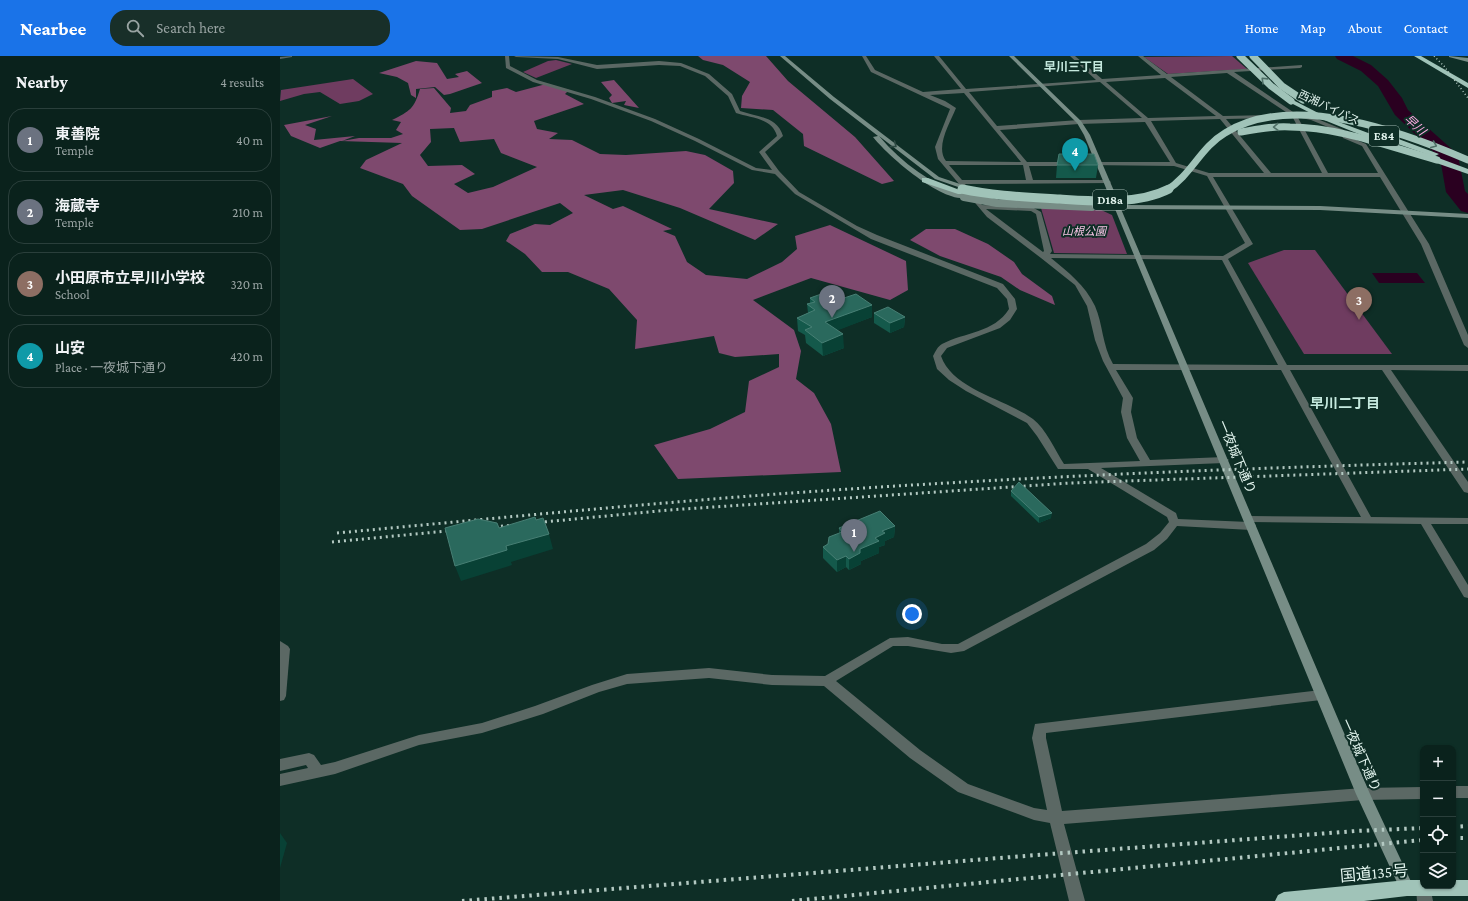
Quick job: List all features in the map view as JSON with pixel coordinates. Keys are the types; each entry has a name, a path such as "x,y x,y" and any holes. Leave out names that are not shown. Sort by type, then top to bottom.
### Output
{"highway":[{"name":"西湘バイパス","path":"1240,56 1270,86 1302,108 1350,129 1468,172"},
{"name":"西湘バイパス","path":"1253,56 1287,89 1319,109 1358,127 1468,166"},
{"path":"1417,56 1468,86"},
{"name":"D18a","path":"925,180 984,194 1008,197 1094,201 1120,200 1152,194 1167,189 1181,181 1188,175 1204,152 1215,140 1229,130 1251,121 1283,116 1324,117 1371,125 1405,134 1468,160"},
{"path":"962,189 984,197 1015,200 1098,203 1141,200 1167,193 1187,183 1195,175 1218,144 1229,136 1246,130 1270,127 1304,127 1335,132 1437,160"},
{"name":"D18a","path":"937,178 962,189"},
{"name":"国道135号","path":"1284,901 1418,893 1468,888"}],"street":[{"path":"280,58 290,56"},
{"path":"507,56 508,67 535,81 619,107 697,140 754,169 777,172"},
{"path":"516,56 558,58 587,62 603,67 669,63 681,65 705,73 730,94 738,112 766,119 779,130 780,136 762,152 777,172 797,193 860,230 992,281 1005,290 1012,305 1008,319 997,327 986,332 944,346 939,349 936,355 936,360 945,373 978,395 1022,415 1030,421 1061,467 1224,460"},
{"path":"864,56 873,71 943,102 953,108 938,147 942,159 962,189 989,216 1044,256 1078,284 1091,306 1099,340 1108,361 1128,398 1126,412 1132,438 1147,464"},
{"path":"936,56 997,128 1025,164 1030,182"},
{"name":"一夜城下通り","path":"1011,56 1079,122 1087,135 1114,196 1363,794 1418,893"},
{"path":"1072,56 1147,120 1174,164"},
{"path":"1140,56 1222,118 1268,175"},
{"path":"1451,56 1468,60"},
{"name":"D18a","path":"783,57 832,98 937,178"},
{"path":"922,94 1300,66"},
{"path":"1228,71 1294,116 1326,175"},
{"path":"997,128 1079,122 1294,116 1313,118 1342,131 1345,137 1364,145 1425,244 1468,345"},
{"name":"D18a","path":"869,127 891,154 925,180"},
{"path":"945,163 1077,164"},
{"path":"1085,164 1174,164 1209,175 1383,175"},
{"path":"1044,256 1224,258 1249,244 1209,175"},
{"path":"962,189 1030,182 1108,182"},
{"path":"962,189 1004,193 1087,197 1114,196"},
{"path":"962,189 1004,203 1092,207 1320,208 1468,216"},
{"path":"980,207 1032,209 1039,213 1048,250 1044,256"},
{"path":"1224,258 1368,520"},
{"path":"1112,367 1468,368"},
{"path":"1385,368 1468,490"},
{"path":"1090,466 1172,515 1174,522"},
{"path":"1174,522 1250,523 1368,520 1468,522"},
{"path":"1424,521 1468,594"},
{"path":"280,780 335,768 419,740 482,728 506,721 596,688 627,679 709,672 772,680 828,680 890,642 901,640 950,650 960,648 1161,541 1174,522"},
{"path":"280,646 284,649 280,696"},
{"path":"828,680 915,754 963,788 1034,814 1056,818 1363,794 1420,793"},
{"path":"1077,901 1056,818 1040,738 1040,728 1321,695"},
{"path":"280,765 308,759 318,772"},
{"path":"1456,792 1468,792"}],"green space":[{"path":"1232,56 1247,69 1168,74 1144,57"},
{"path":"556,60 572,64 536,78 523,72 548,61"},
{"path":"353,79 373,94 359,101 340,104 320,92 304,94 280,101 281,90"},
{"name":"山根公園","path":"1041,208 1099,209 1112,215 1127,254 1054,253"},
{"path":"1284,250 1315,250 1392,354 1304,354 1248,263"}],"shaded area":[{"path":"698,56 766,56 788,81 855,137 894,181 882,184 804,146 803,134 773,110 741,108 742,96 750,82 723,65 703,60"},
{"path":"416,61 437,63 447,79 459,77 455,74 467,71 482,83 444,95 435,87 416,89 416,98 411,95 408,83 397,77 379,73"},
{"path":"614,80 639,108 624,105 626,101 612,103 609,98 612,95 601,82"},
{"path":"546,84 569,90 565,94 584,104 534,121 537,129 558,133 549,139 572,140 600,154 626,155 686,151 705,155 733,171 734,183 709,209 778,224 755,240 680,208 623,190 584,195 613,209 623,206 672,229 663,231 675,236 687,262 706,275 747,279 782,262 797,249 795,236 830,225 906,261 908,290 890,300 811,278 753,300 794,330 801,351 796,379 814,393 831,424 841,472 678,479 654,445 710,429 745,412 749,381 779,367 779,354 735,357 719,353 714,336 635,349 637,320 609,289 568,272 542,272 525,254 506,241 510,234 535,224 550,225 573,213 560,203 482,229 460,230 412,196 403,184 360,168 366,160 402,143 340,141 320,148 291,136 284,125 332,116 305,125 316,129 314,140 355,136 342,141 359,138 391,138 403,134 396,130 401,122 392,120 410,109 416,101 420,89 434,88 451,108 450,113 466,111 470,105 492,97 492,91 507,88 516,92","holes":["454,128 460,142 494,139 501,153 537,167 493,187 468,193 454,184 475,174 462,165 428,166 420,155 431,142 430,129"]},
{"path":"926,229 955,229 988,244 1014,262 1022,274 1052,296 1055,305 1020,290 1001,277 940,256 910,240"},
{"path":"1372,273 1417,273 1425,283 1379,283"}],"building":[{"path":"1059,154 1094,154 1098,165 1057,165"},
{"path":"824,293 829,296 837,293 844,298 856,294 872,305 825,322 843,334 822,343 805,330 812,327 797,318 815,310 807,304 815,302 810,298"},
{"path":"888,307 905,317 890,323 874,313"},
{"path":"1019,482 1052,513 1039,517 1011,491"},
{"path":"880,511 895,526 882,531 885,533 875,538 879,541 860,549 860,553 849,559 846,556 837,560 823,547 828,544 829,537 842,532 839,528"},
{"path":"535,517 536,520 543,518 549,534 506,546 507,550 455,566 445,528 478,519 497,523 499,528"}],"waterway":[{"name":"早川","path":"1342,56 1366,68 1383,83 1394,98 1401,112 1449,156 1456,192 1468,207"}],"railway":[{"path":"1434,56 1444,66 1468,98"},
{"path":"337,533 677,502 875,487 1129,474 1468,462"},
{"path":"533,523 669,510 1070,483 1468,469"},
{"path":"489,527 517,525"},
{"path":"332,542 457,530"},
{"path":"1456,827 1468,826"},
{"path":"462,901 1037,855 1356,831 1420,828"},
{"path":"1456,838 1468,838"},
{"path":"792,901 1420,840"}],"place":[{"name":"山安","path":"1075,171"},
{"name":"海蔵寺","path":"832,318"},
{"name":"小田原市立早川小学校","path":"1359,320"},
{"name":"東善院","path":"854,552"}],"district":[{"name":"早川三丁目","path":"1074,67"},
{"name":"早川二丁目","path":"1345,403"}]}
